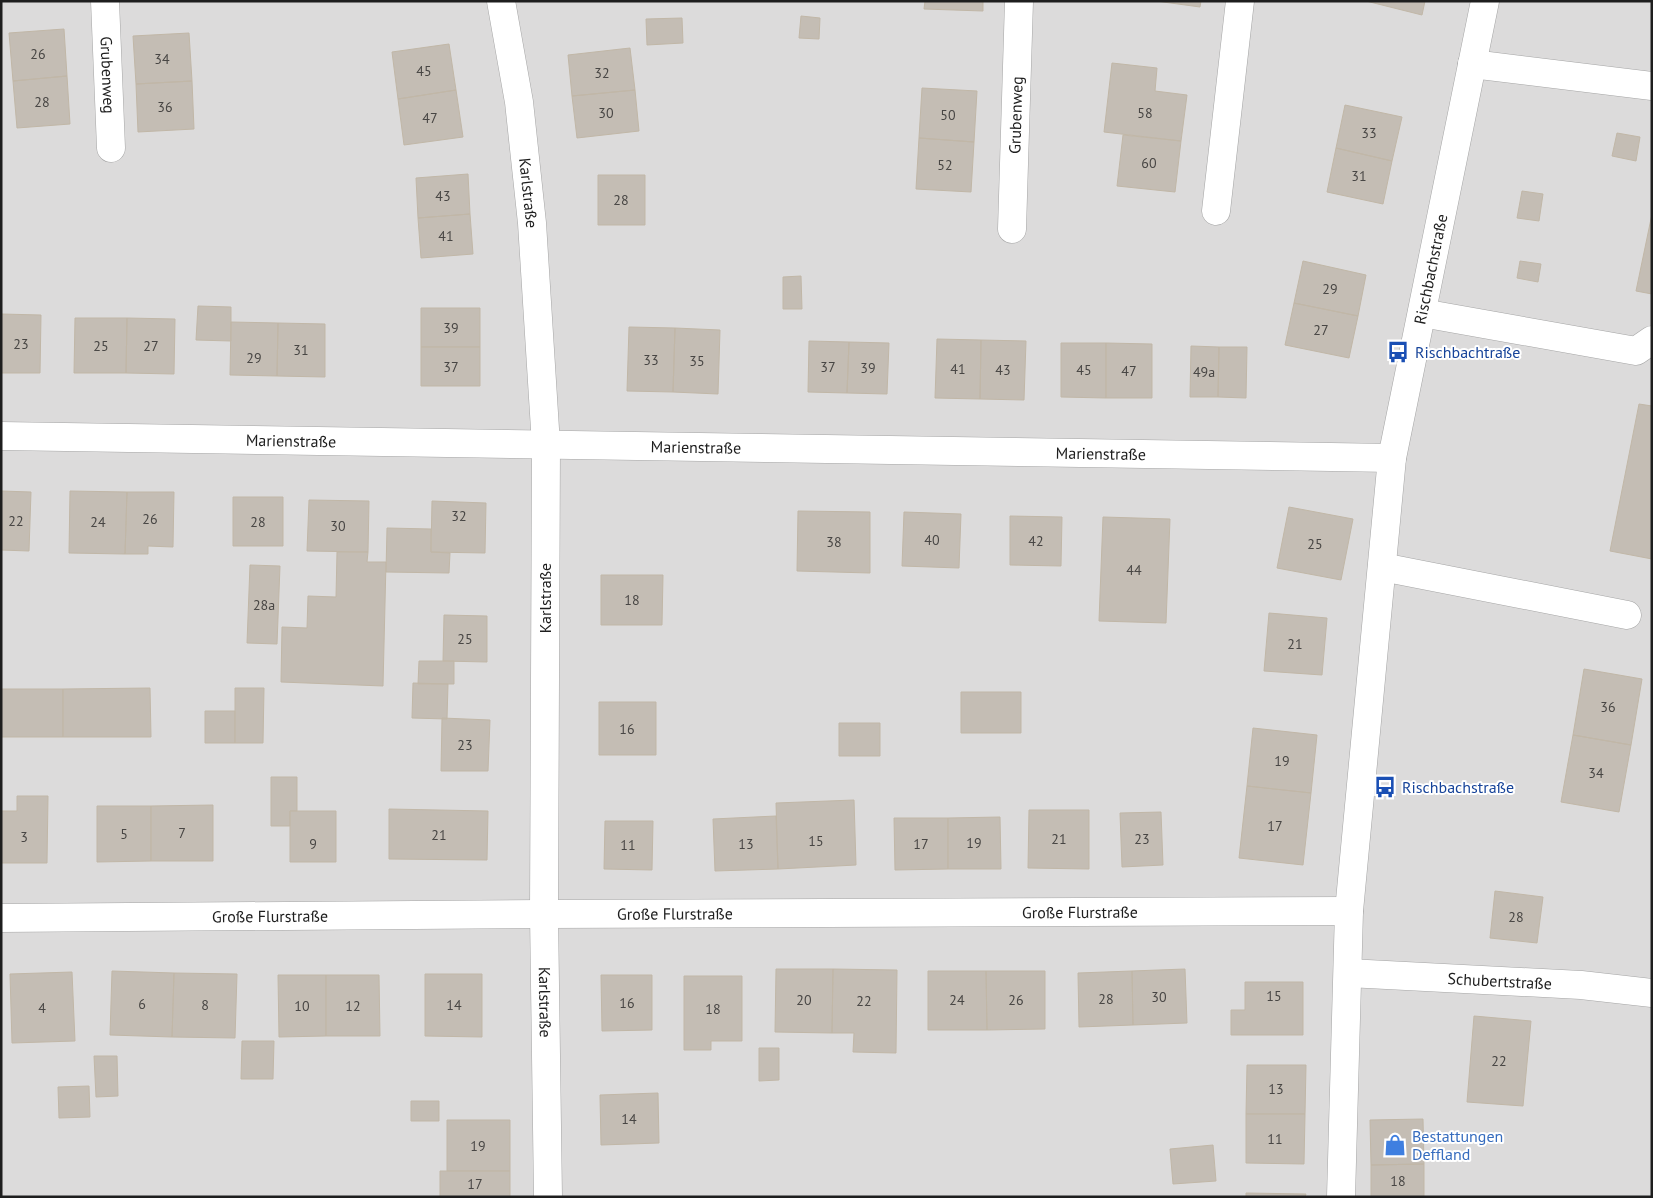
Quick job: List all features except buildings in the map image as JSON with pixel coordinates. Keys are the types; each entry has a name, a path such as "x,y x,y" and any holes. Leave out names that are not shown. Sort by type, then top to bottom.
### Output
{"street":[{"name":"Grubenweg","path":"105,1 111,148"},
{"name":"Karlstraße","path":"501,1 519,102 532,223 546,445 544,914 548,1197"},
{"name":"Grubenweg","path":"1012,229 1019,1"},
{"path":"1216,211 1240,1"},
{"name":"Rischbachstraße","path":"1341,1197 1349,911 1392,458 1485,1"},
{"path":"1472,64 1652,86"},
{"path":"1422,313 1636,351 1652,340"},
{"name":"Marienstraße","path":"1,436 1392,458"},
{"path":"1382,567 1628,614"},
{"name":"Große Flurstraße","path":"1,918 1349,911"},
{"name":"Schubertstraße","path":"1348,973 1581,985 1652,993"}],"shaded area":[{"path":"1,1 1652,1 1652,1197 1,1197"}],"place":[{"name":"Rischbachtraße","path":"1398,352"},
{"name":"Rischbachstraße","path":"1385,787"},
{"name":"Bestattungen Deffland","path":"1395,1145"}]}
